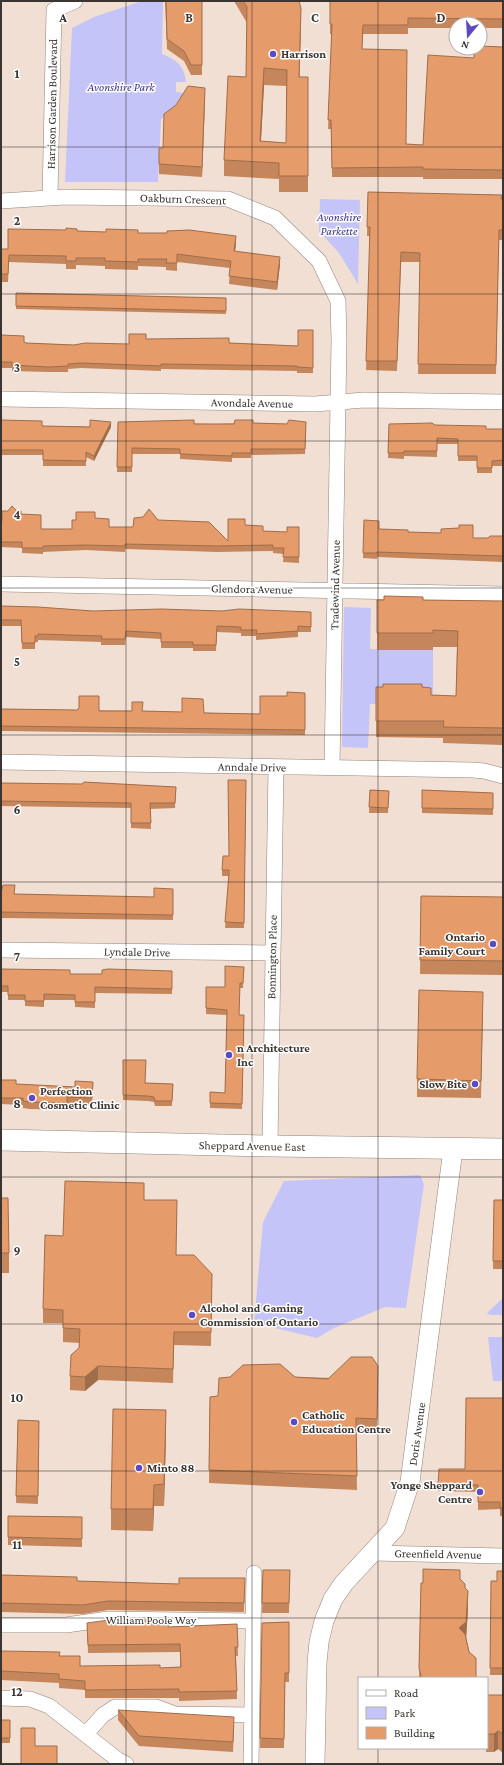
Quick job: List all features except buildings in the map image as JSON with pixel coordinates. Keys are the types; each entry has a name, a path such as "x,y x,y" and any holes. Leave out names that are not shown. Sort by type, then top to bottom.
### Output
{"main road":[{"name":"Sheppard Avenue East","path":"1,1140 503,1149"}],"street":[{"name":"Harrison Garden Boulevard","path":"50,198 54,10 75,1"},
{"name":"Oakburn Crescent","path":"1,201 50,198 228,199 274,218 319,261 338,301 338,402"},
{"name":"Avondale Avenue","path":"1,399 315,404 364,400 503,402"},
{"name":"Tradewind Avenue","path":"332,768 338,402"},
{"name":"Glendora Avenue","path":"1,584 503,594"},
{"name":"Anndale Drive","path":"1,762 473,770 503,776"},
{"name":"Bonnington Place","path":"270,1146 276,767"},
{"name":"Lyndale Drive","path":"1,950 272,953"},
{"name":"Doris Avenue","path":"315,1764 317,1663 322,1626 330,1606 340,1588 395,1528 410,1482 432,1319 452,1149"},
{"name":"Greenfield Avenue","path":"372,1552 503,1556"},
{"path":"251,1764 254,1573"},
{"name":"William Poole Way","path":"1,1625 71,1625 108,1619 253,1621"},
{"path":"1,1698 22,1698 40,1702 53,1708 118,1760 126,1764"},
{"path":"86,1734 105,1713 116,1707 157,1707 175,1714 252,1715"}],"green space":[{"name":"Avonshire Park","path":"142,1 163,1 162,54 172,58 179,64 184,72 186,82 176,82 176,92 185,93 166,117 161,119 158,182 65,182 72,28 94,17"},
{"name":"Avonshire Parkette","path":"320,199 360,200 358,284 339,253 319,231"},
{"path":"344,607 371,608 370,649 433,650 433,704 370,704 368,748 342,747"},
{"path":"420,1175 424,1184 406,1308 385,1307 334,1328 317,1338 254,1323 263,1222 284,1181"},
{"path":"503,1298 503,1315 490,1315 487,1313"},
{"path":"488,1337 503,1337 503,1381 493,1381"}],"place":[{"name":"Harrison","path":"273,54"},
{"name":"Ontario Family Court","path":"493,944"},
{"name":"n Architecture Inc","path":"229,1055"},
{"name":"Slow Bite","path":"475,1084"},
{"name":"Perfection Cosmetic Clinic","path":"32,1098"},
{"name":"Alcohol and Gaming Commission of Ontario","path":"192,1315"},
{"name":"Catholic Education Centre","path":"294,1422"},
{"name":"Minto 88","path":"139,1468"},
{"name":"Yonge Sheppard Centre","path":"480,1492"}]}
